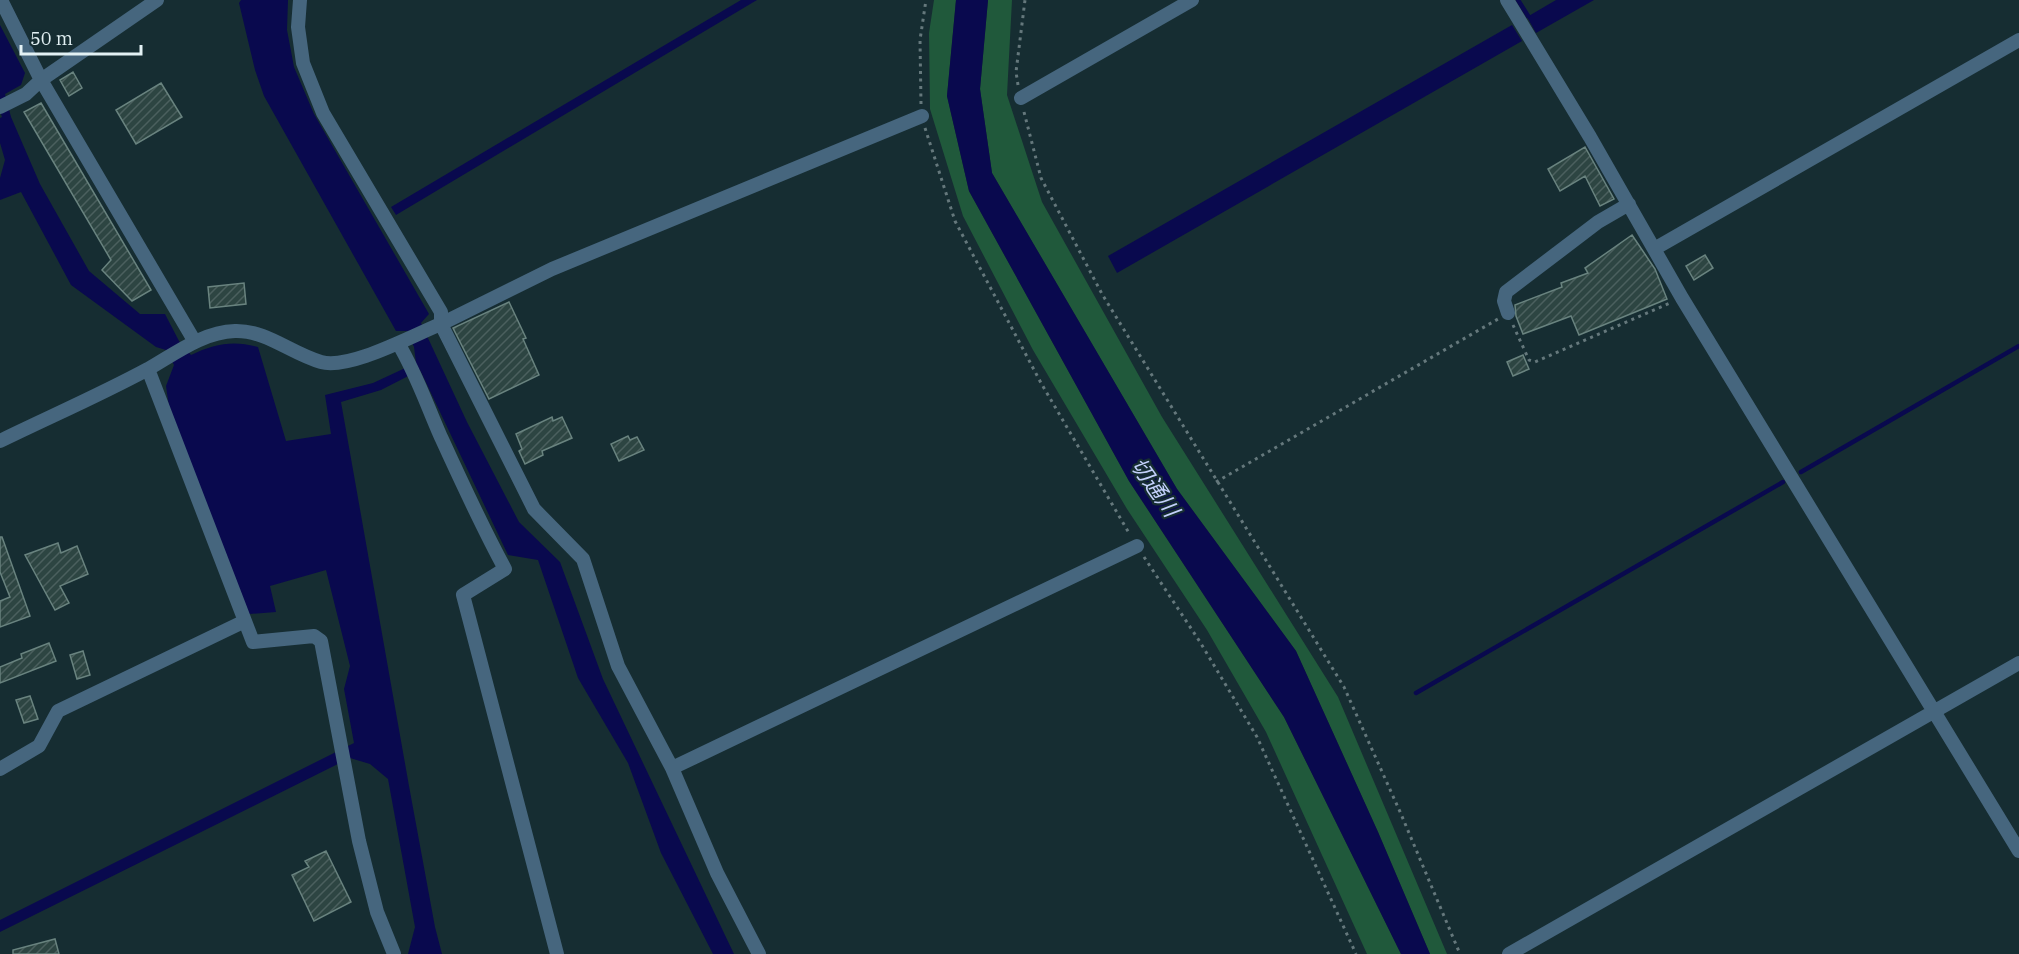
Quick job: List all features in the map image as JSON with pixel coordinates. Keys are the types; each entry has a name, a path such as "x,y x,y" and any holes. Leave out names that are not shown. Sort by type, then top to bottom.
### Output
{"street":[{"path":"1,0 41,80 191,344"},
{"path":"5,104 26,94 41,80 157,0"},
{"path":"300,0 298,27 303,63 323,113 441,312 441,324 534,509 583,559 618,666 672,768 717,873 759,954"},
{"path":"1021,98 1192,0"},
{"path":"1507,0 1629,204 1682,298 2019,851"},
{"path":"1654,249 2019,40"},
{"path":"0,441 215,334 237,331 259,335 322,362 342,363 441,324 552,269 922,117"},
{"path":"1508,313 1504,301 1506,292 1598,222 1629,204"},
{"path":"403,340 410,362 472,508 505,569 463,595 557,954"},
{"path":"148,369 253,642 314,636 321,641 359,841 375,902 394,954"},
{"path":"672,768 1137,546"},
{"path":"0,769 39,746 57,711 245,621"},
{"path":"1509,954 2019,663"}],"path":[{"path":"926,0 920,40 922,117 955,221 1041,383 1137,546 1200,642 1257,737 1356,954"},
{"path":"1025,0 1016,72 1041,178 1102,294 1344,687 1460,954"},
{"path":"1216,482 1508,313 1529,360 1535,362 1682,298"}],"green space":[{"path":"934,0 956,0 947,96 969,191 1129,481 1284,717 1401,954 1367,954 1266,732 1207,630 1127,509 1033,350 963,216 930,109 929,33"},
{"path":"988,0 1012,0 1007,95 1042,202 1162,417 1338,697 1447,954 1430,954 1296,651 1177,489 992,173 980,89"}],"water":[{"path":"241,0 288,0 287,30 294,67 314,114 429,314 421,323 467,422 519,522 560,562 603,679 734,954 713,954 661,853 628,763 578,678 538,560 508,555 420,370 381,390 341,402 409,786 442,954 408,954 415,927 388,779 370,764 350,758 0,932 0,920 354,743 344,689 350,666 326,570 270,586 276,612 249,614 170,414 166,386 174,365 166,350 156,347 71,285 21,192 0,200 0,178 5,160 0,143 0,118 2,117 0,111 0,25 25,73 21,85 5,94 11,117 40,184 89,271 140,314 165,314 179,341 191,355 224,344 258,347 286,441 331,434 325,395 373,383 416,363 414,347 407,331 396,331 264,96 255,70 239,3"},
{"path":"741,0 757,0 396,215 391,207"},
{"name":"切通川","path":"956,0 988,0 980,89 992,173 1177,489 1296,651 1430,954 1401,954 1284,717 1129,481 969,191 947,96"},
{"path":"1556,0 1594,0 1536,33 1527,17"},
{"path":"1512,25 1522,41 1117,273 1108,256"}],"building":[{"path":"73,72 82,88 69,96 60,80"},
{"path":"161,83 182,117 136,144 116,110"},
{"path":"41,103 151,290 132,301 102,270 111,260 24,112"},
{"path":"1585,147 1614,199 1600,206 1585,176 1560,191 1548,169"},
{"path":"1632,235 1655,269 1667,299 1579,335 1571,316 1523,334 1516,316 1515,305 1562,287 1561,283 1588,273 1585,268"},
{"path":"1705,255 1713,268 1694,280 1686,266"},
{"path":"244,283 246,304 210,308 208,287"},
{"path":"509,302 526,338 523,339 539,375 489,399 453,328"},
{"path":"1523,355 1529,369 1513,376 1507,362"},
{"path":"552,417 553,421 562,417 572,438 542,451 543,455 525,464 519,451 522,449 516,434"},
{"path":"628,436 630,440 637,437 644,450 619,461 611,444"},
{"path":"0,537 2,537 30,616 0,627 0,601 10,597 0,572"},
{"path":"58,543 61,553 77,546 88,574 60,586 69,603 55,610 25,555"},
{"path":"49,643 56,661 0,683 0,667 22,658 21,654"},
{"path":"83,651 90,675 77,679 70,655"},
{"path":"30,696 38,719 24,723 16,700"},
{"path":"326,851 351,902 314,921 292,875 309,867 305,861"},
{"path":"55,939 59,954 13,954 13,950"}],"waterway":[{"path":"1518,0 1528,16"},
{"path":"1801,472 2019,346"},
{"path":"1416,693 1783,482"}]}
